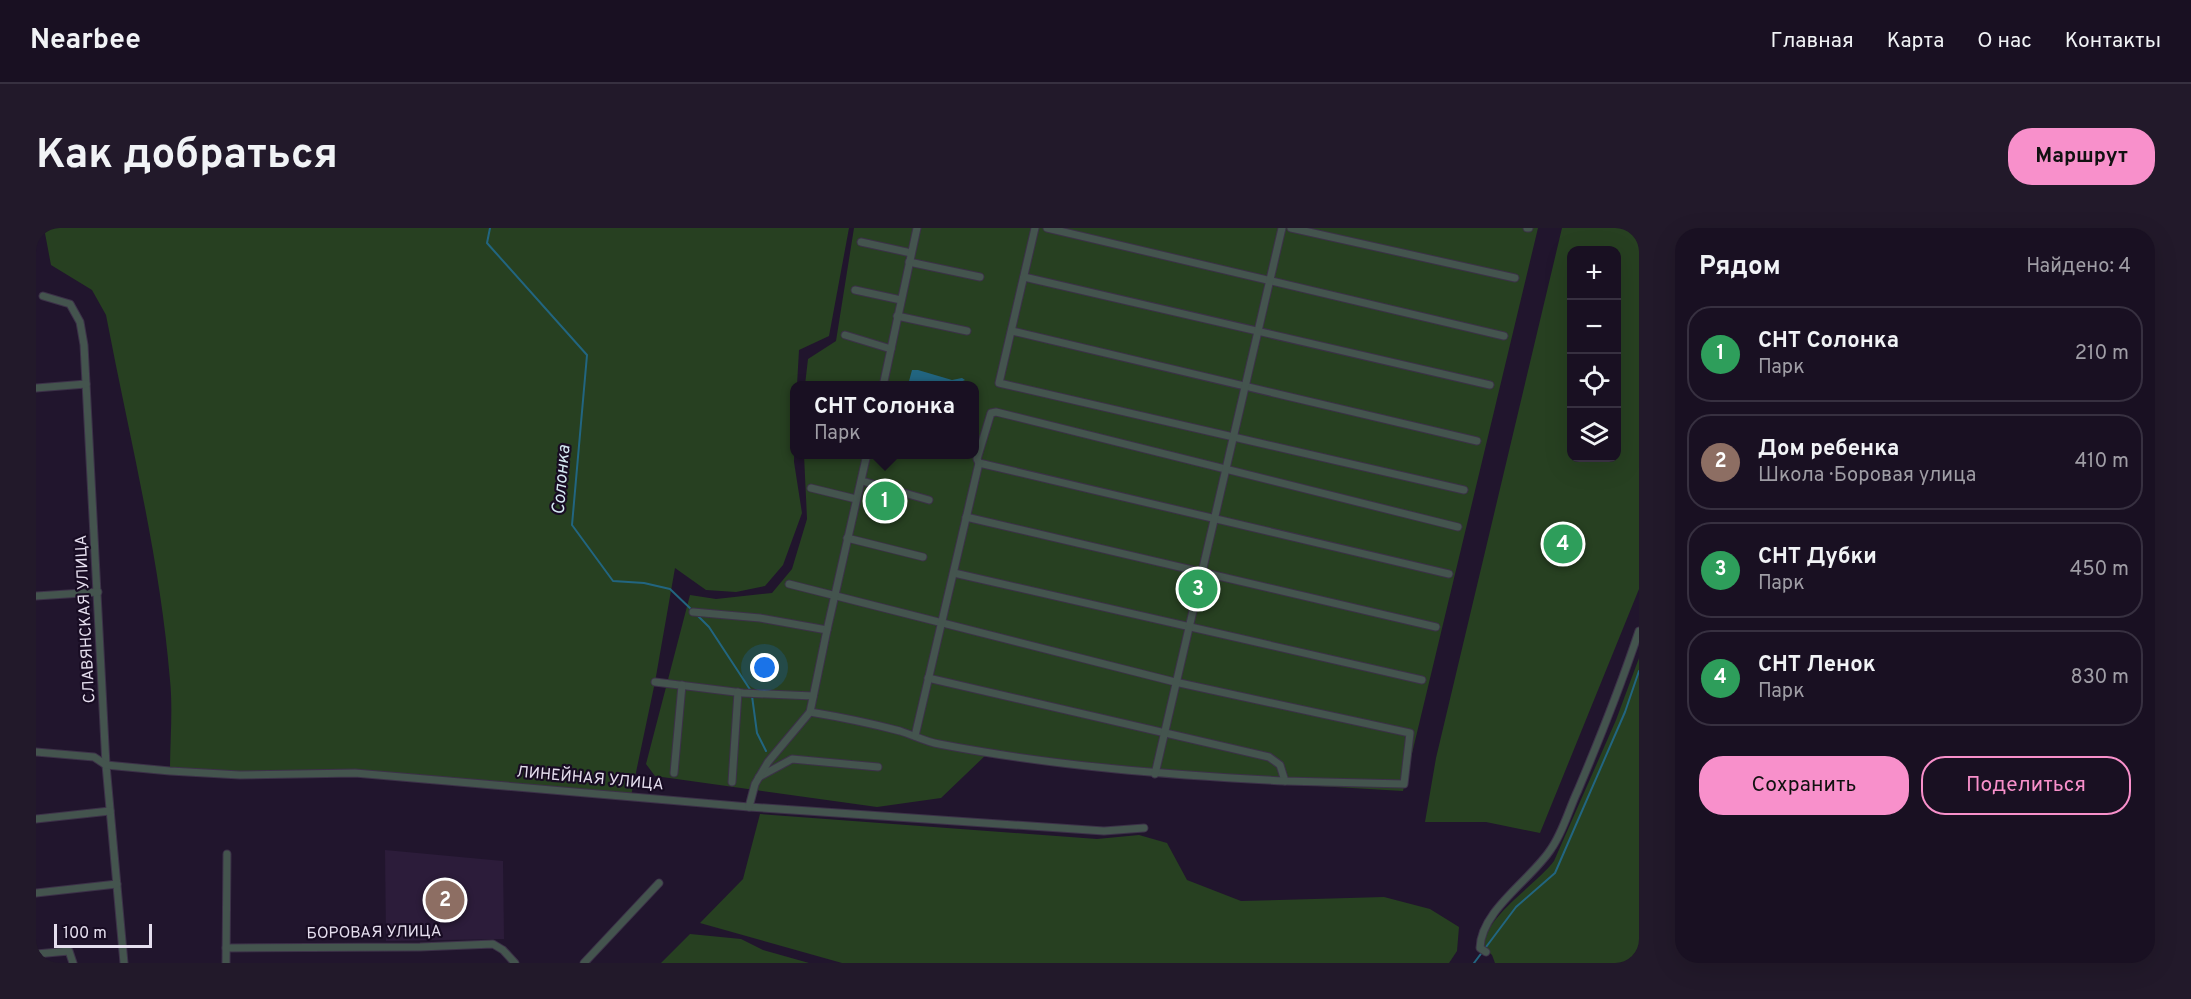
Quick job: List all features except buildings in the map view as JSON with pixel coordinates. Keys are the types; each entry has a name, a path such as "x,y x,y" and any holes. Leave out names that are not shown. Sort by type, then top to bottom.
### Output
{"street":[{"path":"883,381 917,228"},
{"path":"1035,228 999,383 1464,490"},
{"path":"1047,228 1504,336"},
{"path":"1155,774 1282,228"},
{"path":"1291,228 1515,278"},
{"path":"861,242 911,253"},
{"path":"909,262 980,277"},
{"path":"1024,278 1490,385"},
{"path":"855,290 901,300"},
{"name":"СЛАВЯНСКАЯ УЛИЦА","path":"43,296 70,304 80,322 84,345 106,765 124,963"},
{"path":"897,316 967,331"},
{"path":"1012,331 1477,441"},
{"path":"845,335 891,349"},
{"path":"36,388 86,384"},
{"path":"979,452 989,415 996,412 1458,527"},
{"path":"749,807 751,792 757,778 810,712 826,630 866,459"},
{"path":"915,736 979,463 977,459"},
{"path":"979,463 1449,574"},
{"path":"862,481 929,500"},
{"path":"811,488 856,499"},
{"path":"966,517 1436,627"},
{"path":"847,538 923,557"},
{"path":"954,573 1422,680"},
{"path":"789,584 1175,682 1410,733 1404,784 1285,781 1155,774 936,744 857,720 810,712"},
{"path":"36,596 98,592"},
{"path":"693,612 760,618 826,630"},
{"path":"1483,950 1481,935 1504,901 1538,868 1553,847 1610,715 1639,631"},
{"path":"928,678 1269,757 1280,765 1285,781"},
{"path":"655,682 738,692 813,696"},
{"path":"674,772 682,685"},
{"path":"732,782 738,692"},
{"name":"ЛИНЕЙНАЯ УЛИЦА","path":"36,752 94,757 106,765 240,775 355,772 749,807 1104,831 1144,828"},
{"path":"757,778 792,759 878,767"},
{"path":"36,819 111,811"},
{"path":"226,963 227,854"},
{"path":"584,963 659,883"},
{"path":"36,893 117,884"},
{"name":"БОРОВАЯ УЛИЦА","path":"226,948 420,947 493,944 503,950 515,963"},
{"path":"36,954 69,951 72,954 73,963"}],"shaded area":[{"path":"385,850 503,861 504,939 386,941"}],"green space":[{"path":"44,228 849,228 829,336 799,350 797,381 790,381 790,459 794,459 802,513 783,565 765,586 736,592 706,590 675,568 655,682 631,796 355,773 170,771 171,691 159,588 106,315 92,290 51,265"},
{"path":"854,228 1538,228 1403,791 1177,778 989,752 941,798 877,807 655,776 646,764 690,595 716,599 772,593 792,569 807,519 804,459 979,459 979,381 805,381 808,359 836,341"},
{"path":"1562,228 1639,228 1639,589 1540,833 1486,822 1425,822 1436,758"},
{"path":"1639,658 1639,963 1495,963 1492,955 1483,947 1486,936 1501,913 1554,861 1616,720"},
{"path":"760,814 1097,839 1139,835 1167,843 1187,880 1241,901 1384,897 1430,909 1459,927 1457,951 1449,963 842,963 700,923 743,879"},
{"path":"690,934 741,939 763,950 809,963 661,963"}],"water":[{"path":"912,370 952,380 962,378 965,380 963,381 909,381"}],"waterway":[{"name":"Солонка","path":"490,228 487,243 587,355 572,525 613,581 644,583 670,589 693,611"},
{"name":"Солонка","path":"697,615 709,627 751,691"},
{"path":"1474,963 1516,907 1555,873 1625,712 1639,671"},
{"name":"Солонка","path":"752,696 757,733 766,751"}],"place":[{"name":"СНТ Солонка","path":"885,501"},
{"name":"СНТ Ленок","path":"1563,544"},
{"name":"СНТ Дубки","path":"1198,589"},
{"name":"Дом ребенка","path":"445,900"}]}
